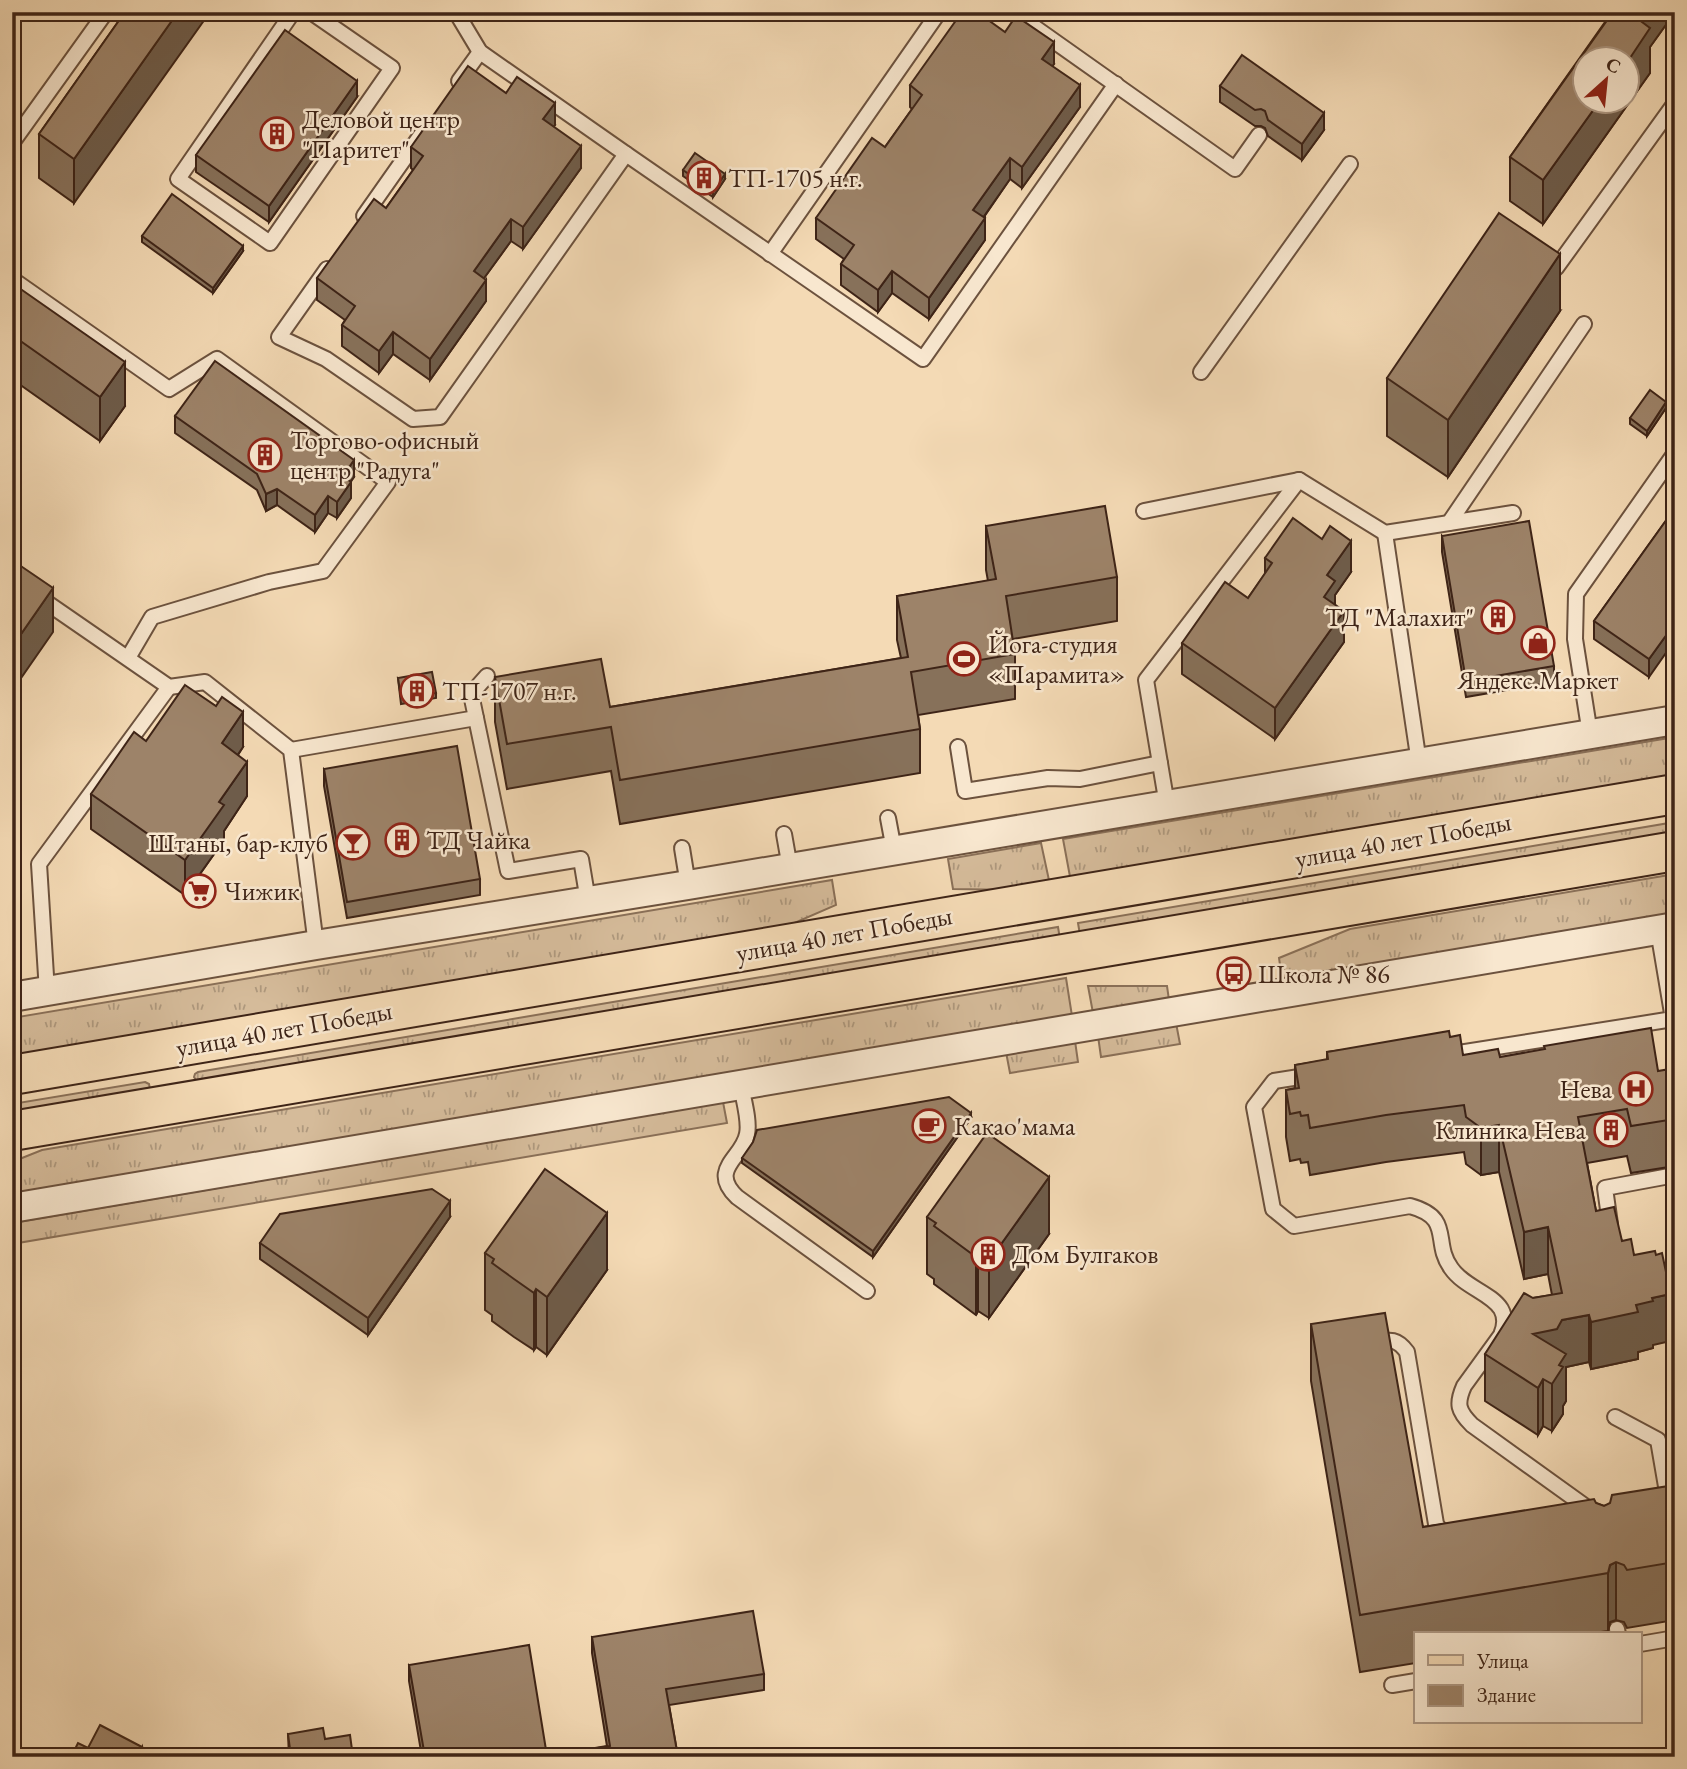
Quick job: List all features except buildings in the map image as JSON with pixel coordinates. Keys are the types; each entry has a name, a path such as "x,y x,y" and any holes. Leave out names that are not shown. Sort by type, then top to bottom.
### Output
{"main road":[{"name":"улица 40 лет Победы","path":"12,1075 1675,794"},
{"name":"улица 40 лет Победы","path":"12,1131 1675,851"},
{"path":"174,1048 183,1102"}],"street":[{"path":"12,998 316,945 1675,720"},
{"path":"12,1208 1666,928"}],"lane":[{"path":"12,143 106,12"},
{"path":"293,12 178,179 270,243 391,68 311,12"},
{"path":"456,12 480,52 923,359 1115,84"},
{"path":"769,254 939,12"},
{"path":"1013,12 1236,169 1259,135"},
{"path":"447,97 480,52"},
{"path":"1556,268 1675,103"},
{"path":"359,223 432,120"},
{"path":"335,257 279,337 326,359 412,419 440,417 626,154"},
{"path":"1201,372 1350,164"},
{"path":"12,279 169,389 217,359 388,482 323,571 269,582 152,617 128,659"},
{"path":"1449,523 1584,324"},
{"path":"1590,734 1575,639 1576,594 1675,453"},
{"path":"1144,511 1299,480 1385,533 1513,513"},
{"path":"1167,805 1146,680 1299,480"},
{"path":"1385,533 1419,763"},
{"path":"12,589 27,589 169,687 205,682 291,750 316,945"},
{"path":"487,676 471,695 508,871 581,859 588,901"},
{"path":"47,992 39,864 169,687"},
{"path":"291,750 476,718"},
{"path":"958,747 965,791 1048,778 1080,779 1160,763"},
{"path":"888,818 894,850"},
{"path":"784,834 790,868"},
{"path":"681,848 688,885"},
{"path":"1425,1058 1674,1025 1666,928"},
{"path":"1329,1073 1274,1081 1254,1108 1273,1209 1294,1226 1410,1206 1422,1209 1433,1218 1440,1228 1446,1259 1451,1269 1462,1281 1494,1302 1504,1317 1505,1326 1500,1335 1464,1386 1459,1406 1462,1414 1472,1425 1599,1515 1569,1517"},
{"path":"741,1085 748,1126 747,1138 729,1164 726,1176 728,1188 867,1291"},
{"path":"1610,1224 1605,1188 1675,1175"},
{"path":"1363,1344 1391,1340 1401,1344 1407,1352 1436,1524 1443,1533 1453,1538 1466,1536"},
{"path":"1615,1417 1658,1440 1666,1499"},
{"path":"1642,1644 1675,1639"},
{"path":"1392,1685 1414,1681"}],"green space":[{"path":"1675,737 1675,780 1071,882 1063,839"},
{"path":"1675,822 1675,834 1080,935 1078,923"},
{"path":"1041,843 1050,885 1018,890 953,889 948,859"},
{"path":"1675,874 1675,914 1282,979 1279,958 1350,929"},
{"path":"832,880 836,905 776,931 12,1062 12,1018"},
{"path":"1058,927 1060,939 198,1083 194,1077 198,1072"},
{"path":"1066,978 1072,1016 12,1196 12,1162 42,1150"},
{"path":"1088,986 1167,986 1169,1000 1093,1013"},
{"path":"1176,1023 1180,1044 1101,1057 1098,1036"},
{"path":"1075,1041 1078,1062 1010,1073 1006,1052"},
{"path":"145,1082 150,1089 12,1116 12,1104"},
{"path":"723,1102 727,1123 12,1244 12,1223"}],"place":[{"name":"Деловой центр \"Паритет\"","path":"277,134"},
{"name":"ТП-1705 н.г.","path":"704,178"},
{"name":"Торгово-офисный центр \"Радуга\"","path":"265,455"},
{"name":"ТД \"Малахит\"","path":"1498,617"},
{"name":"Яндекс.Маркет","path":"1538,643"},
{"name":"Йога-студия «Парамита»","path":"964,659"},
{"name":"ТП-1707 н.г.","path":"417,691"},
{"name":"ТД Чайка","path":"402,840"},
{"name":"Штаны, бар-клуб","path":"353,843"},
{"name":"Чижик","path":"199,891"},
{"name":"Школа № 86","path":"1234,974"},
{"name":"Нева","path":"1636,1089"},
{"name":"Какао'мама","path":"929,1126"},
{"name":"Клиника Нева","path":"1611,1130"},
{"name":"Дом Булгаков","path":"988,1254"}]}
